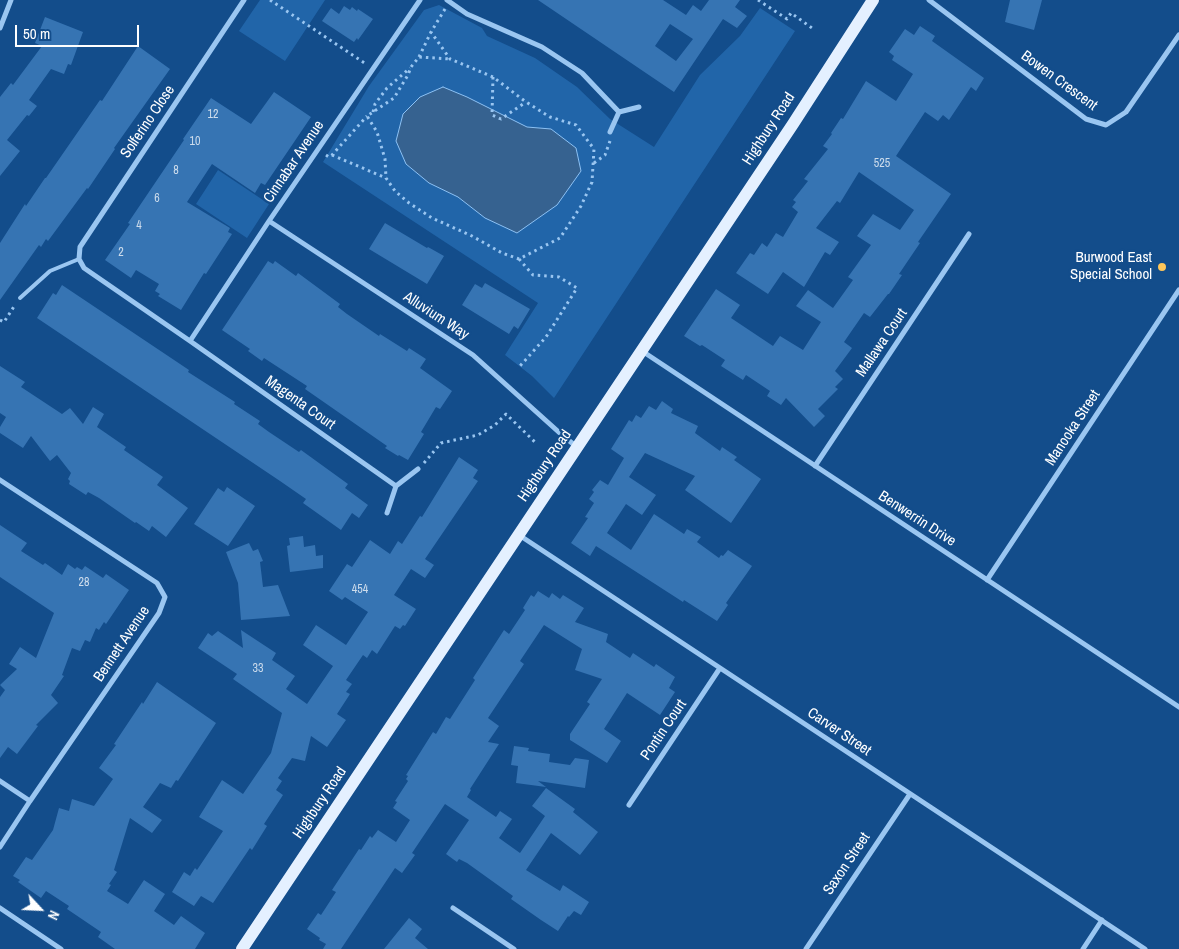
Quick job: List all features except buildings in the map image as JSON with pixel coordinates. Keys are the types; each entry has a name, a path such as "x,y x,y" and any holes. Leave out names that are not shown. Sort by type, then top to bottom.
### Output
{"main road":[{"name":"Highbury Road","path":"242,949 793,124 873,0"}],"street":[{"path":"0,28 11,0"},
{"name":"Solferino Close","path":"79,259 80,247 244,0"},
{"name":"Cinnabar Avenue","path":"190,341 372,68 420,0"},
{"name":"Bowen Crescent","path":"930,0 1086,119 1106,124 1126,112 1179,35"},
{"path":"448,1 467,14 542,47 582,73 619,112"},
{"path":"619,112 639,107"},
{"path":"610,132 619,112"},
{"name":"Alluvium Way","path":"269,221 472,355 577,447"},
{"name":"Mallawa Court","path":"814,466 969,234"},
{"path":"79,259 84,268 190,341"},
{"name":"Manooka Street","path":"988,580 1179,290"},
{"name":"Magenta Court","path":"190,341 396,486"},
{"name":"Benwerrin Drive","path":"641,351 1179,707"},
{"path":"386,513 396,486 418,470"},
{"name":"Bennett Avenue","path":"0,480 158,584 166,597 159,613 0,847"},
{"name":"Carver Street","path":"519,534 1145,949"},
{"name":"Pontin Court","path":"629,805 720,668"},
{"path":"0,781 30,801"},
{"name":"Saxon Street","path":"806,949 910,794"},
{"path":"0,908 62,949"},
{"path":"453,908 514,949"},
{"path":"1083,949 1102,920"}],"lane":[{"path":"20,298 50,271 79,259"}],"path":[{"path":"270,0 372,68"},
{"path":"758,0 787,19 792,13 812,28"},
{"path":"372,112 375,104 387,88 411,67 419,57 448,1"},
{"path":"431,32 450,60"},
{"path":"419,57 450,60 493,77 526,102 550,117 576,125 594,148 592,182 583,201 560,238 519,259"},
{"path":"332,155 367,116 394,98 411,67"},
{"path":"493,77 492,115 501,119 526,102"},
{"path":"367,116 377,132 385,159 386,178"},
{"path":"593,164 605,155 610,142 610,132"},
{"path":"318,150 329,157 332,155 386,178 409,203 432,218 472,236 502,253 519,259 533,275 559,277 577,288 546,337 520,366"},
{"path":"0,320 4,322 20,298"},
{"path":"418,470 442,443 478,435 495,425 506,414 537,444"}],"shaded area":[{"path":"260,0 325,0 285,61 239,31"},
{"path":"439,5 482,28 487,36 535,58 577,87 610,119 654,147 700,75 740,36 760,8 795,31 554,398 532,376 505,355 538,303 323,162 369,86 424,10"},
{"path":"443,87 527,127 551,129 576,148 581,171 557,205 517,233 485,218 458,197 429,183 406,164 396,141 403,114 420,97"},
{"path":"218,170 269,204 247,238 196,204"}],"place":[{"name":"Burwood East Special School","path":"1162,267"}]}
